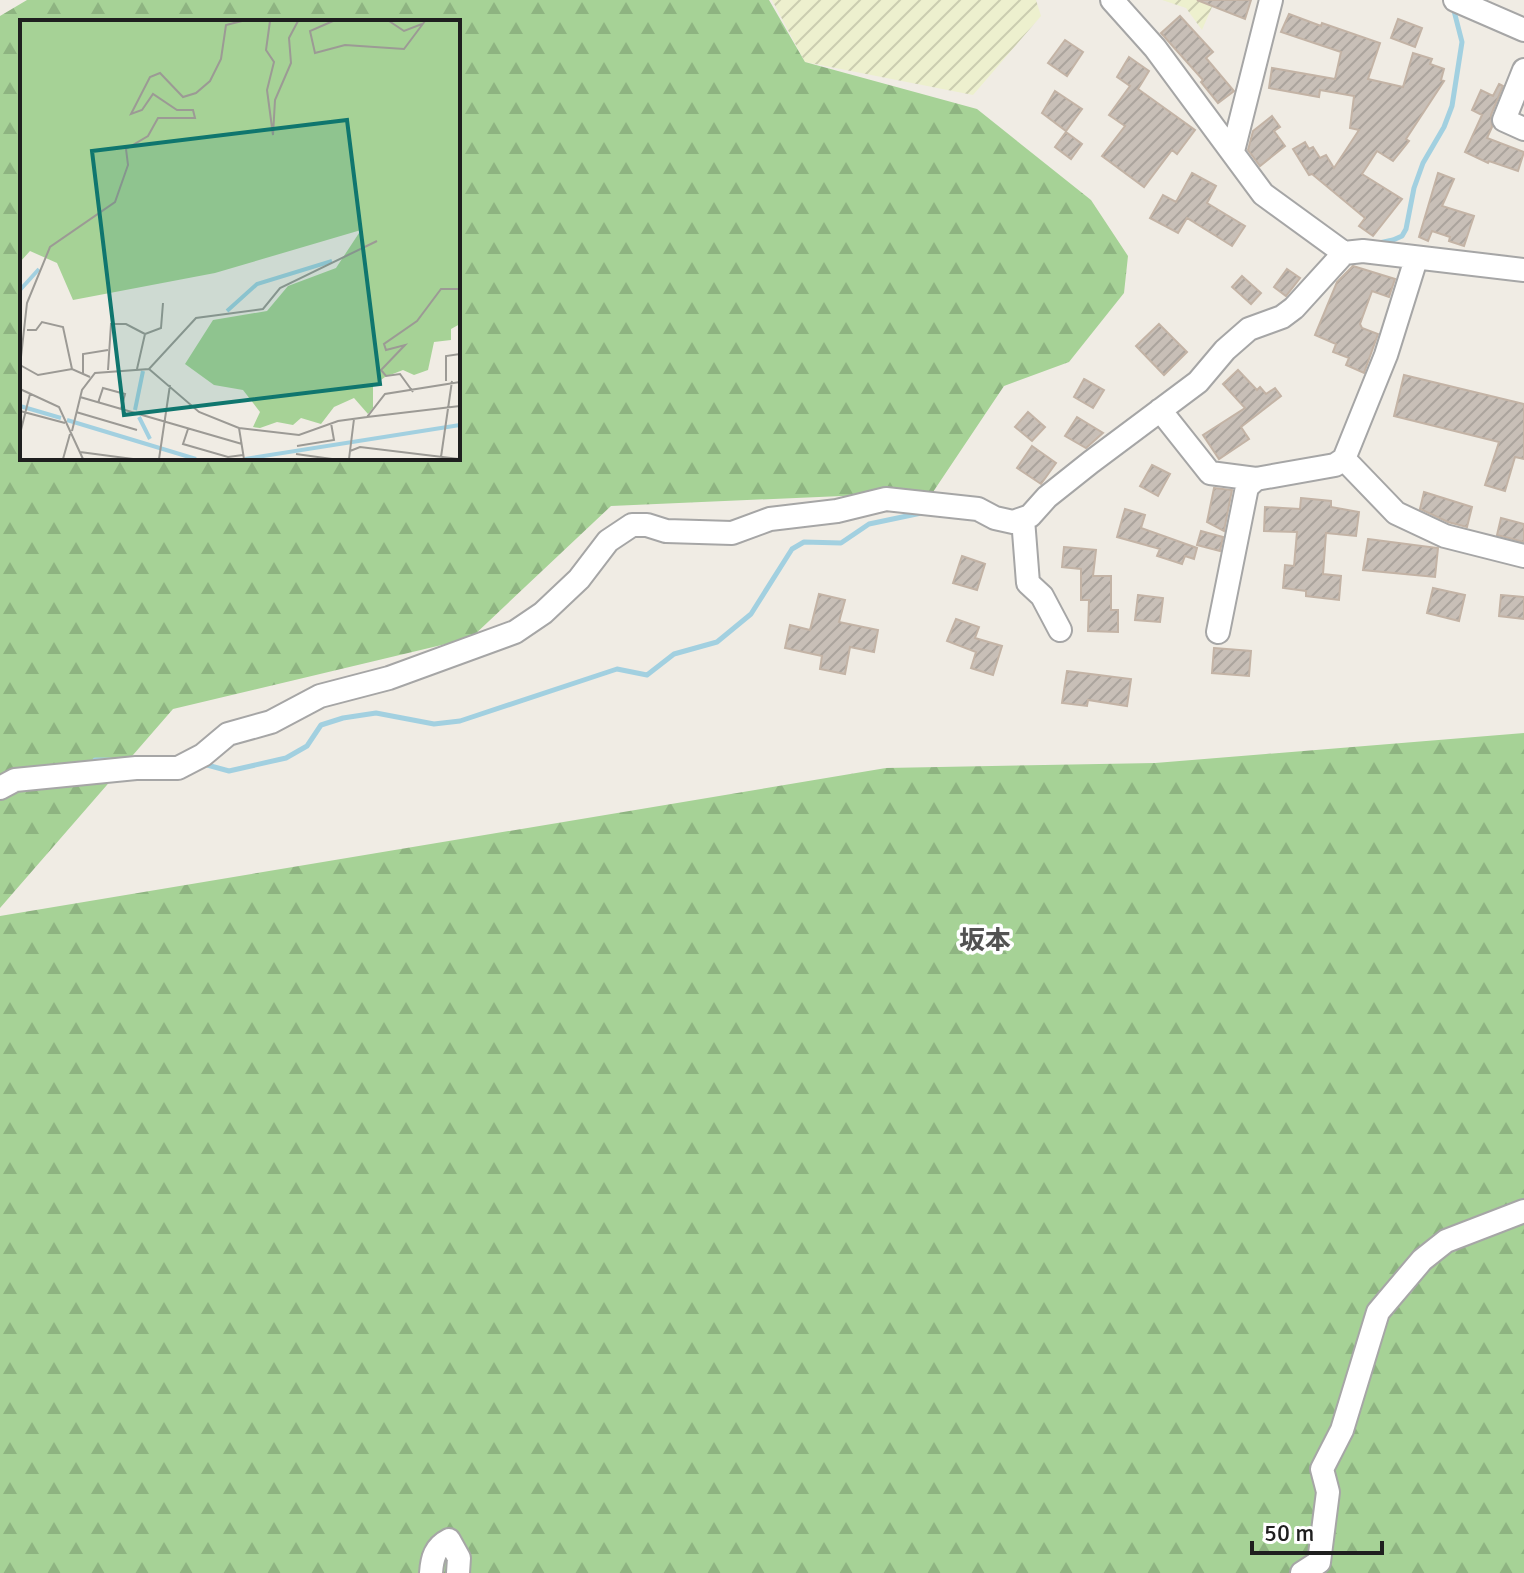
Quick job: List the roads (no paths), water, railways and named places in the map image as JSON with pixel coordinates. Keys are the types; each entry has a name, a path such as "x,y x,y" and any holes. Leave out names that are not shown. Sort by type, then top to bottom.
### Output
{"street":[{"path":"1112,0 1155,48 1263,194 1344,253"},
{"path":"1233,151 1271,0"},
{"path":"1455,0 1524,30"},
{"path":"1524,70 1504,120 1524,129"},
{"path":"0,788 15,780 136,768 178,768 197,758 228,734 271,722 320,696 389,678 515,632 543,613 579,579 608,541 632,525 647,525 666,531 732,533 770,519 837,511 886,499 978,509 995,518 1013,522 1023,519 1091,462 1198,382 1225,350 1249,329 1282,317 1294,308 1344,253 1363,251 1524,270"},
{"path":"1160,410 1210,473 1256,479 1335,465 1344,459 1386,355 1416,259"},
{"path":"1344,459 1396,513 1445,536 1524,556"},
{"path":"1218,632 1247,487 1256,479"},
{"path":"1023,519 1028,583 1042,596 1060,630"},
{"path":"1302,1573 1319,1562 1328,1492 1322,1469 1342,1430 1378,1312 1422,1260 1446,1241 1524,1211"},
{"path":"431,1573 432,1559 440,1545 449,1540 459,1558 458,1573"}],"waterway":[{"path":"1379,243 1402,236 1406,229 1414,188 1423,163 1452,106 1462,42 1453,7"},
{"path":"200,763 229,771 286,758 307,746 321,725 343,718 376,713 434,724 460,721 617,669 647,675 674,654 717,642 751,614 792,549 804,542 841,543 869,524 926,512"},
{"path":"95,760 110,760"}],"district":[{"name":"坂本","path":"985,941"}]}
